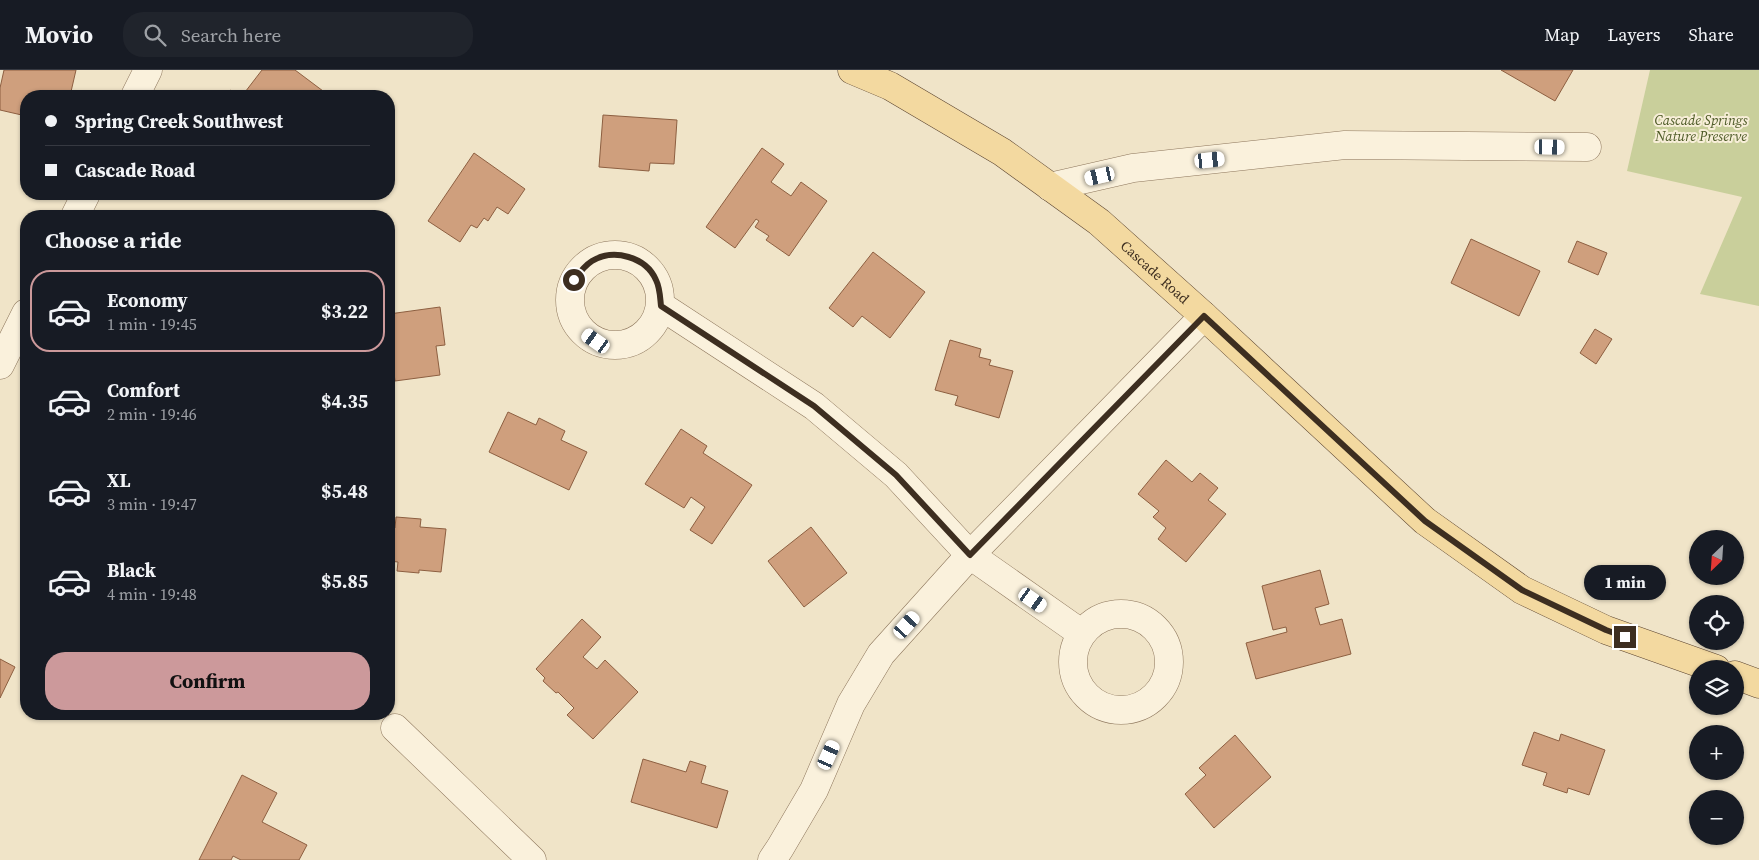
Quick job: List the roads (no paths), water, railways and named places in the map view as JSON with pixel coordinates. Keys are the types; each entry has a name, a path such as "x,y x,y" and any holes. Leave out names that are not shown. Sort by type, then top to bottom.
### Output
{"main road":[{"name":"Cascade Road","path":"852,70 890,86 1002,152 1099,222 1204,316 1425,521 1522,590 1606,630 1691,660"},
{"path":"1744,678 1759,684"}],"street":[{"path":"138,90 148,70"},
{"path":"1050,187 1133,168 1345,145 1587,147"},
{"path":"661,306 814,406 896,475 970,555 1081,633"},
{"path":"772,860 814,790 851,704 881,654 970,555 1204,316"},
{"path":"0,366 20,325"},
{"path":"395,728 532,860"}],"park label":[{"name":"Cascade Springs Nature Preserve","path":"1701,128"}]}
